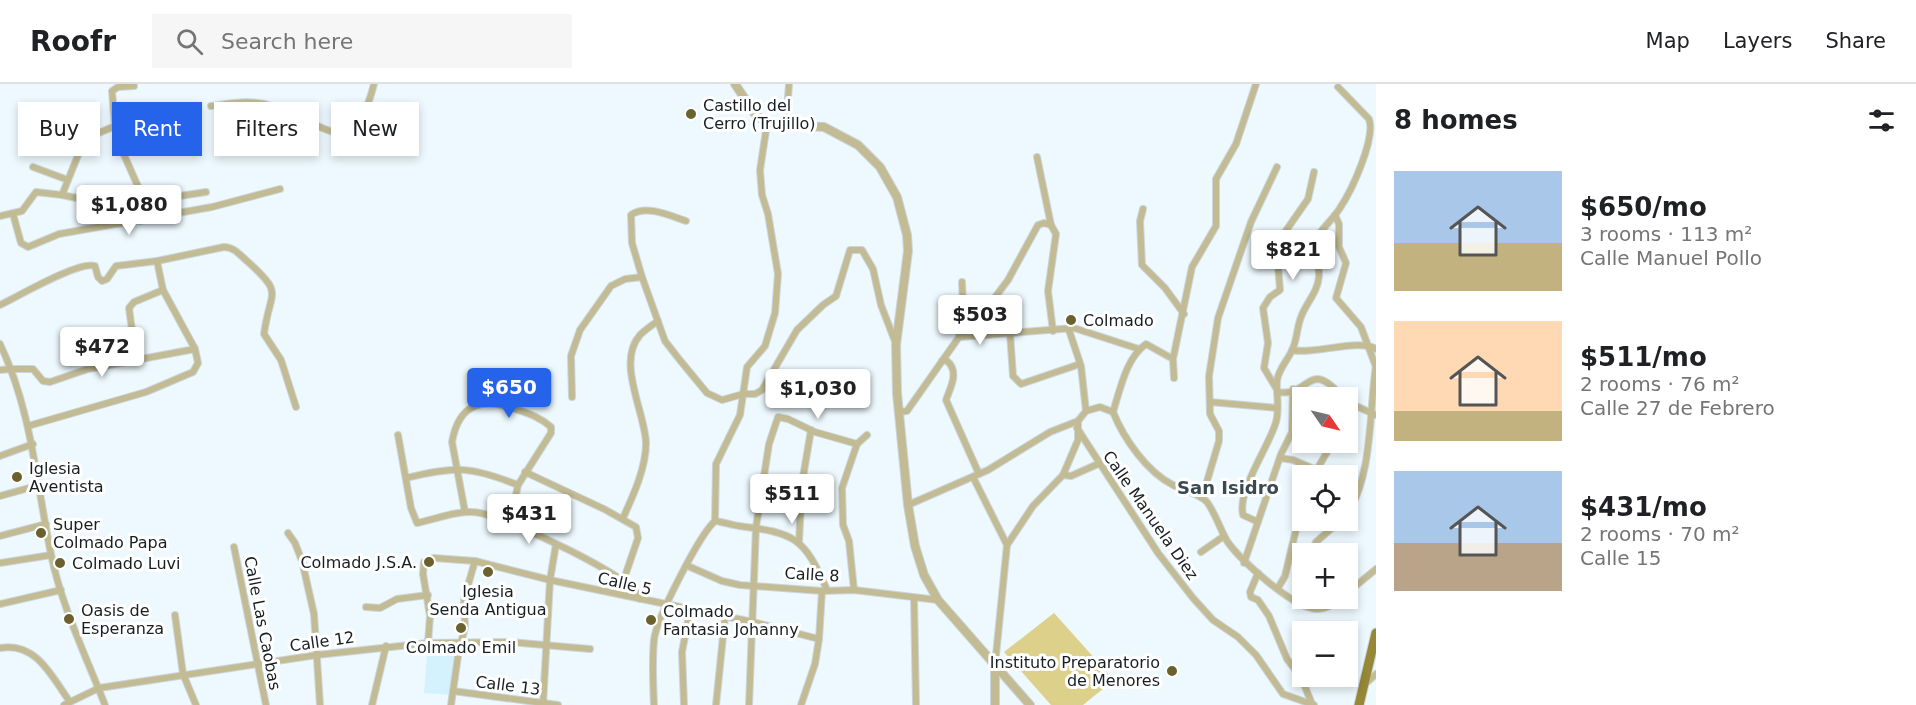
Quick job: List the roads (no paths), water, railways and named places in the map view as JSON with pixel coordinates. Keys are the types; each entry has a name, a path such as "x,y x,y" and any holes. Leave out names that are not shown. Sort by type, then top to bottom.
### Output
{"main road":[{"path":"1359,705 1376,633"}],"street":[{"path":"211,106 246,100 275,107 329,133 346,132 356,126 362,118 374,84"},
{"path":"735,84 754,114 767,124 824,127 850,140 880,168 890,182 903,214 908,251 896,345 899,412 908,505 918,560 938,600 1030,705"},
{"path":"786,125 789,84"},
{"path":"1174,378 1173,359 1192,267 1216,226 1216,179 1236,144 1256,84"},
{"path":"113,102 112,91 118,87 134,86"},
{"path":"1258,522 1243,515 1242,510 1258,462 1269,444 1277,408 1277,380 1293,350 1301,315 1315,289 1319,276 1313,254 1314,246 1317,237 1335,215 1352,188 1362,166 1372,125 1370,119 1338,87"},
{"path":"654,705 654,640 666,606 716,521 716,464 736,424 747,367 765,346 775,313 778,274 768,214 762,195 760,170 767,124"},
{"path":"62,195 87,138 112,128"},
{"path":"125,156 140,191 141,221"},
{"path":"1036,157 1051,225 1056,234 1048,291 1053,331"},
{"path":"33,167 68,180"},
{"path":"1202,498 1219,431 1210,414 1211,354 1218,318 1251,222 1277,167"},
{"path":"1278,392 1264,368 1268,343 1263,308 1270,297 1280,290 1282,283 1276,270 1277,252 1285,232 1308,199 1314,171"},
{"path":"14,214 21,243 28,247 59,234 212,207 280,189"},
{"path":"0,216 14,214 28,206 36,192 86,200"},
{"path":"141,202 206,192"},
{"path":"1143,209 1140,221 1143,265 1165,288 1184,314"},
{"path":"687,220 656,211 635,212 631,215 632,243 665,341 706,393 722,400 742,394 755,394 762,390 797,330 823,304 836,296 850,250 862,250 873,269 881,305 896,345"},
{"path":"1335,215 1339,224 1339,247 1346,263 1336,298 1360,327 1376,366 1373,414 1358,492"},
{"path":"989,334 990,304 1008,280 1038,225 1044,223 1051,225"},
{"path":"0,305 88,265 95,266 98,277 102,281 107,279 116,266 157,261 228,247 270,282 273,294 264,334 281,360 296,407"},
{"path":"28,426 146,392 193,372 198,363 195,349 163,290 157,261"},
{"path":"572,397 571,356 580,330 611,286 626,279 642,277"},
{"path":"899,412 908,411 959,337 963,305 962,282"},
{"path":"136,360 129,308 134,302 163,290"},
{"path":"622,518 645,457 646,441 632,378 632,348 640,335 658,321"},
{"path":"959,337 1077,329 1139,349"},
{"path":"995,705 995,665 1007,545 1032,506 1064,475 1078,440 1077,425 1086,411 1087,403 1080,363 1069,330"},
{"path":"1010,333 1013,376 1021,384 1080,363"},
{"path":"0,344 12,369 33,444 51,555 61,590 105,705"},
{"path":"1113,412 1128,369 1139,349 1146,344 1173,359"},
{"path":"1293,350 1368,345 1376,349"},
{"path":"0,370 33,369 44,381 50,382 88,369 195,349"},
{"path":"942,362 946,360 955,373 946,400 1007,545"},
{"path":"1297,387 1312,380 1322,379 1329,381 1334,387"},
{"path":"1278,392 1292,389"},
{"path":"465,513 452,442 454,431 465,413 484,402 502,404 542,419 551,427 551,433 518,485 510,523"},
{"path":"1210,402 1277,408"},
{"path":"1086,411 1100,407 1113,412 1144,462 1173,486 1208,502 1224,536 1244,562 1292,598"},
{"path":"1358,408 1373,414"},
{"path":"749,705 756,527 770,444 778,417 857,444"},
{"path":"908,505 976,475 1050,432 1077,425"},
{"name":"Calle Manuela Diez","path":"1077,425 1098,464 1158,553 1206,612 1238,637 1256,655 1283,694 1313,705"},
{"path":"799,542 802,483 811,430"},
{"path":"1244,562 1280,458 1292,432"},
{"path":"398,435 417,523 478,512 510,523 556,544 624,579 639,593 640,599"},
{"path":"854,590 849,541 841,506 842,488 857,444 867,435"},
{"path":"0,456 33,444"},
{"path":"1280,458 1293,460 1302,465"},
{"path":"1064,475 1081,472 1098,464"},
{"path":"406,478 458,467 518,485"},
{"path":"525,472 622,518 636,527 639,532 624,579"},
{"path":"0,496 40,485"},
{"path":"716,521 769,529 799,542 814,561 825,590 815,664 801,705"},
{"path":"0,536 46,524"},
{"path":"1278,588 1285,576 1296,531"},
{"path":"1316,543 1328,531"},
{"path":"288,533 302,561 314,614 320,705"},
{"path":"1201,552 1224,536"},
{"path":"543,704 550,580 556,544"},
{"name":"Calle Las Caobas","path":"234,547 256,665 266,705"},
{"path":"0,563 51,555"},
{"name":"Calle 5","path":"428,595 423,574 424,562 434,558 475,561 666,606 753,622 819,639"},
{"path":"451,705 458,656 463,641 464,599 475,561"},
{"name":"Calle 8","path":"688,566 722,581 740,585 854,590 938,600"},
{"path":"1358,585 1376,569"},
{"path":"1258,573 1250,592 1251,597 1258,600 1269,616 1287,659 1301,677 1313,705"},
{"path":"0,604 61,590"},
{"path":"366,607 380,608 397,599 428,595 430,616 428,643"},
{"path":"914,598 916,705"},
{"path":"684,705 682,652 690,611"},
{"path":"175,615 183,674 196,705"},
{"path":"716,705 725,617"},
{"name":"Calle 12","path":"67,704 99,688 387,646 463,641 510,642 545,647 590,649"},
{"path":"0,648 18,646 32,653 67,704"},
{"path":"372,705 387,646"},
{"path":"1364,685 1376,674"},
{"name":"Calle 13","path":"453,691 558,705"}],"place":[{"name":"Castillo del Cerro (Trujillo)","path":"691,114"},
{"name":"Colmado","path":"1071,320"},
{"name":"Iglesia Aventista","path":"17,477"},
{"name":"Super Colmado Papa","path":"41,533"},
{"name":"Colmado J.S.A.","path":"429,562"},
{"name":"Colmado Luvi","path":"60,563"},
{"name":"Iglesia Senda Antigua","path":"488,572"},
{"name":"Oasis de Esperanza","path":"69,619"},
{"name":"Colmado Fantasia Johanny","path":"651,620"},
{"name":"Colmado Emil","path":"461,628"},
{"name":"Instituto Preparatorio de Menores","path":"1172,671"}],"district":[{"name":"San Isidro","path":"1228,488"}]}
